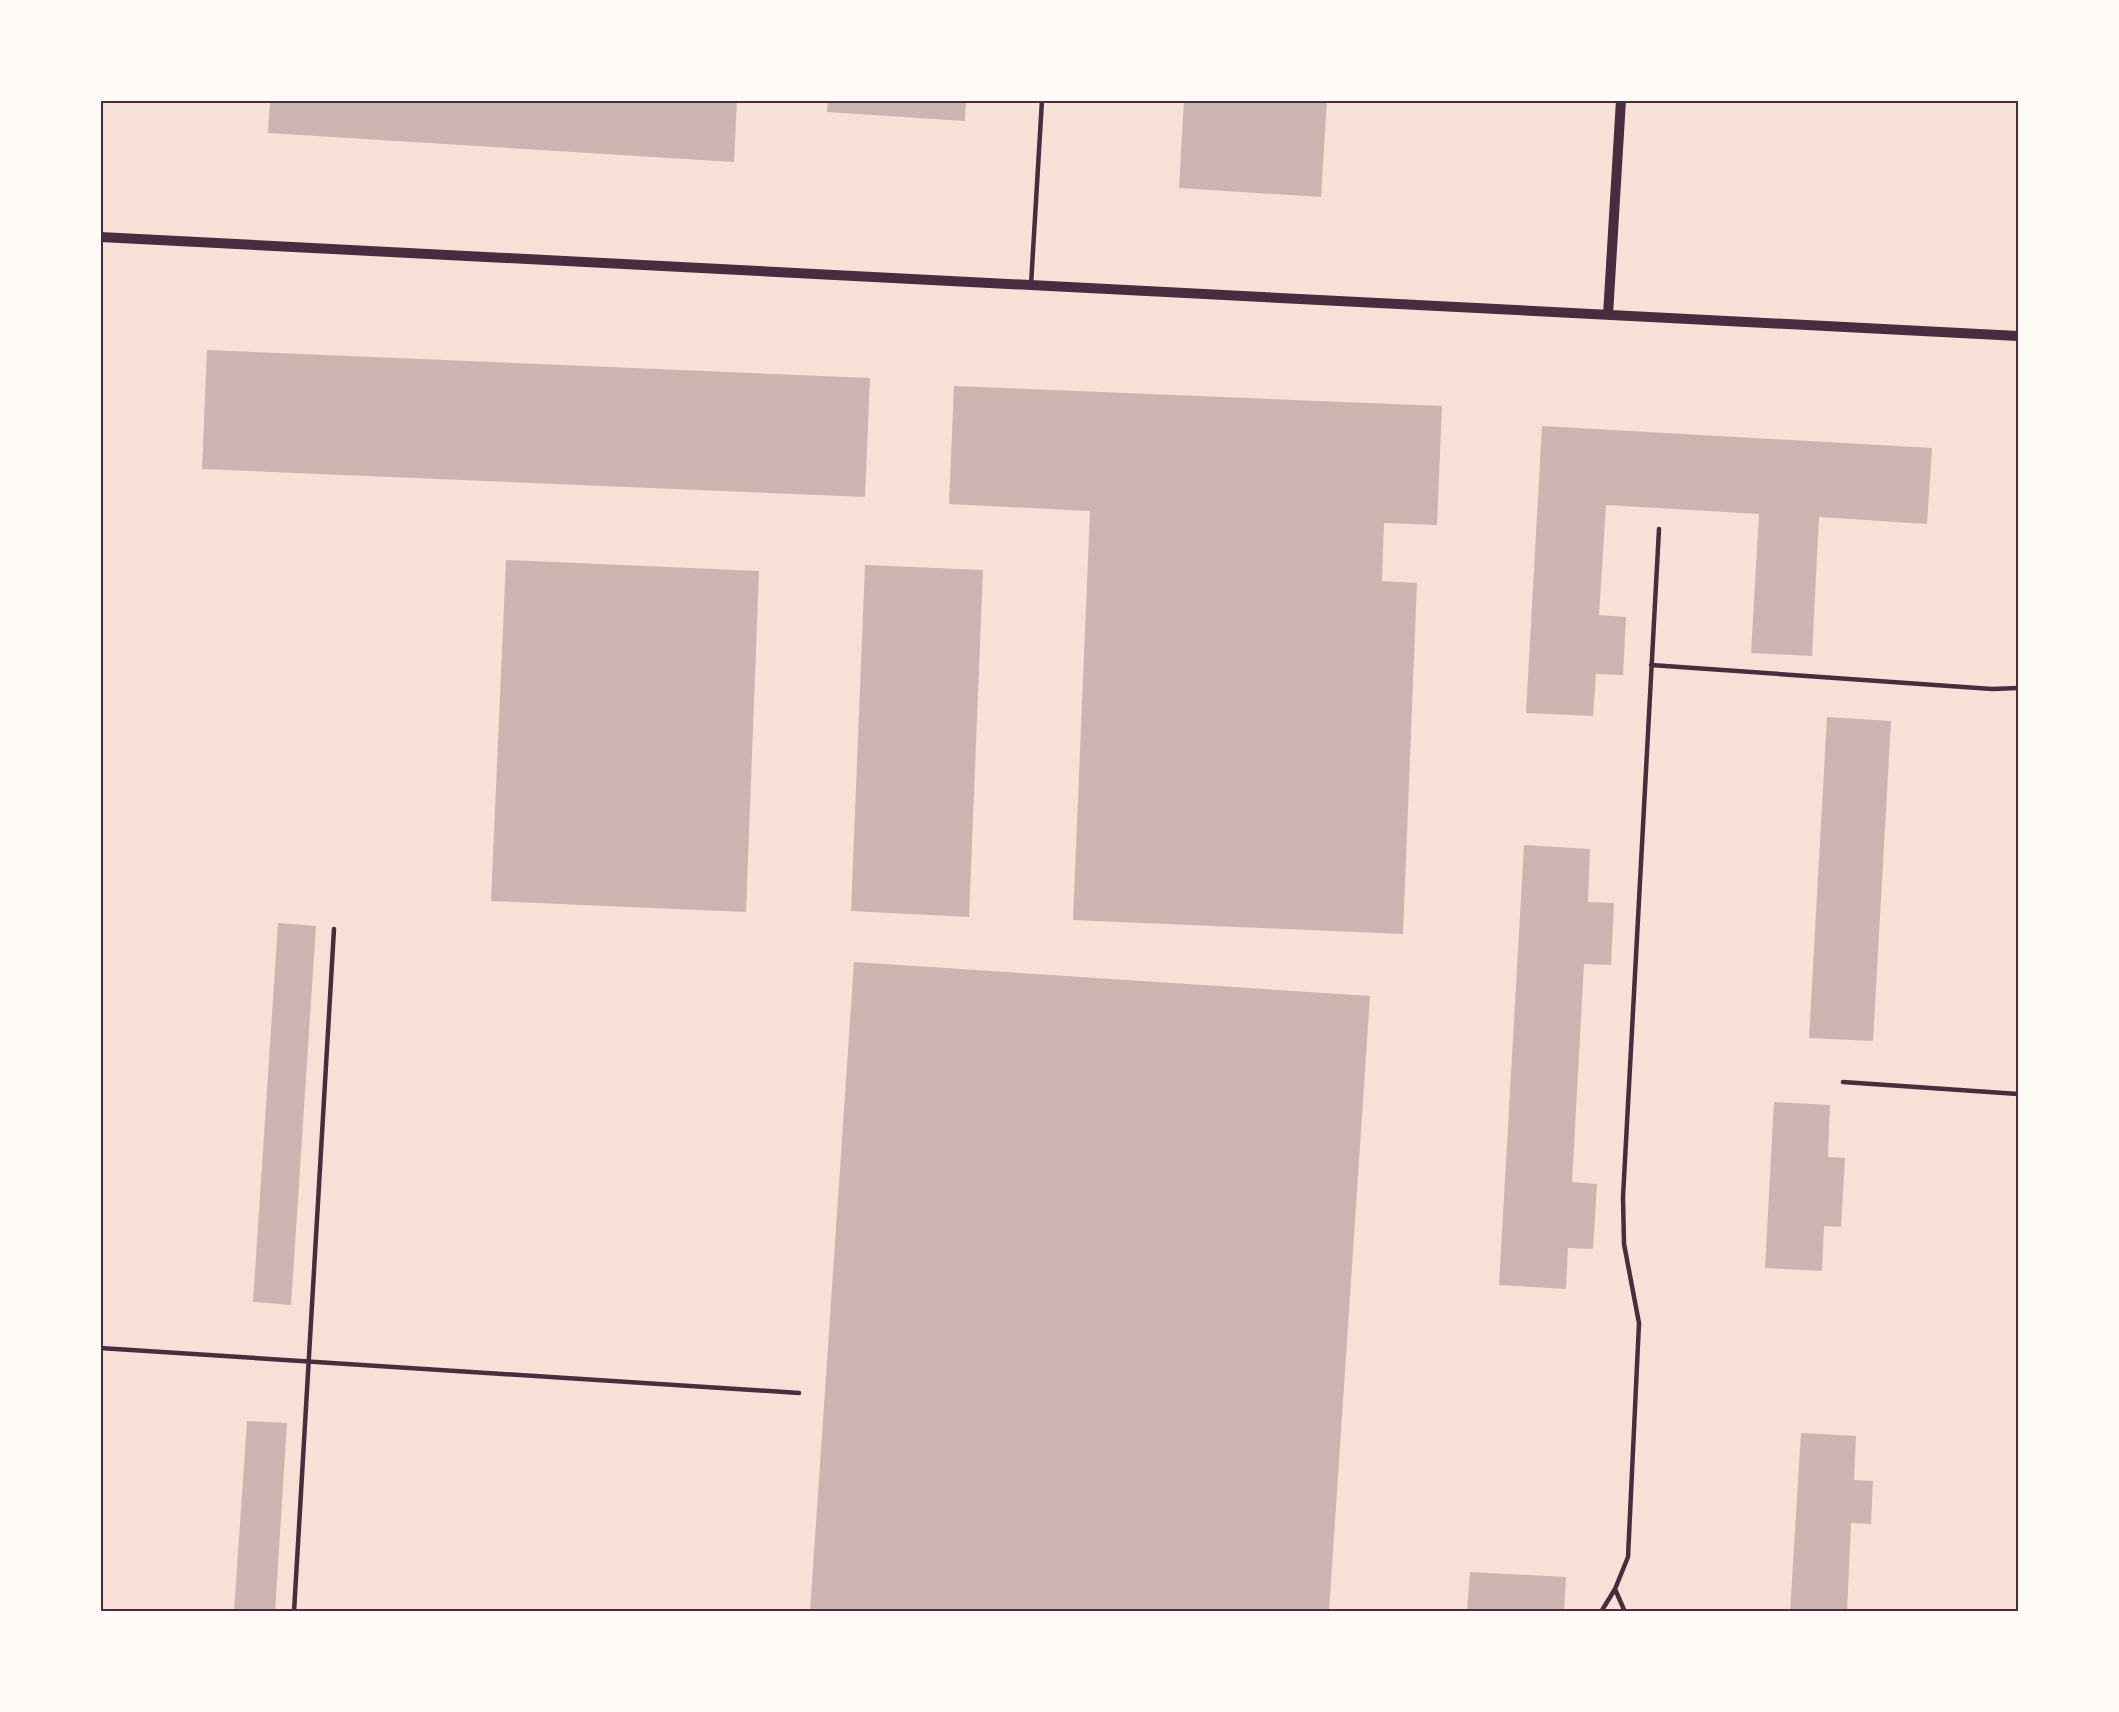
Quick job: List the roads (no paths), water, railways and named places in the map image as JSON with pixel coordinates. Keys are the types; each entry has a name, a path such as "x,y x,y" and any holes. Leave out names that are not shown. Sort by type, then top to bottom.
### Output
{"street":[{"path":"1608,315 1621,100"},
{"path":"100,237 2019,336"}],"lane":[{"path":"1031,285 1042,100"},
{"path":"1601,1611 1615,1589 1628,1557 1639,1323 1624,1244 1623,1197 1659,529"},
{"path":"1652,665 1992,689 2019,688"},
{"path":"294,1611 334,929"},
{"path":"1843,1082 2019,1094"},
{"path":"100,1348 799,1392"},
{"path":"1615,1589 1625,1611"}]}
